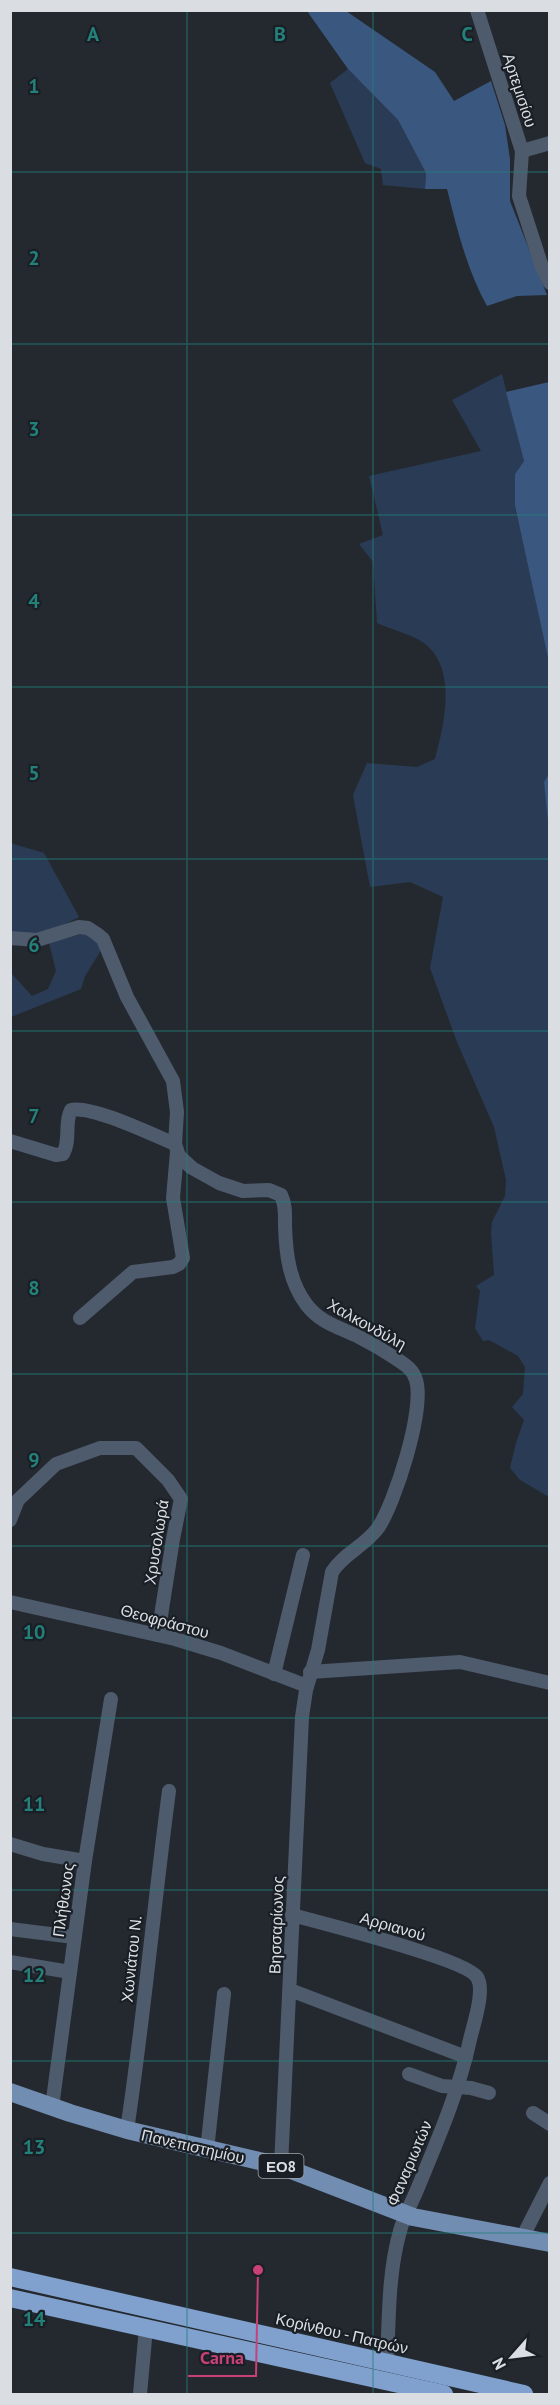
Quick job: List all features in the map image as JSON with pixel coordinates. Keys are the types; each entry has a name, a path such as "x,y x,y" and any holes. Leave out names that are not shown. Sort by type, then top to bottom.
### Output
{"highway":[{"name":"Κορίνθου - Πατρών","path":"10,2277 524,2394"},
{"path":"10,2298 444,2394"}],"main road":[{"name":"Πανεπιστημίου","path":"10,2092 127,2130 281,2166 406,2214 549,2243"}],"street":[{"name":"Αρτεμισίου","path":"477,10 522,152 519,196 549,283"},
{"path":"522,152 549,143"},
{"path":"10,938 37,940 80,927 88,928 102,939 127,997 173,1081 177,1112 173,1198 183,1258 173,1267 133,1272 80,1318"},
{"path":"10,1141 56,1155 63,1154 67,1147 68,1116 71,1110 78,1108 94,1112 176,1148"},
{"name":"Χαλκονδύλη","path":"176,1148 192,1168 219,1183 243,1191 269,1190 281,1195 285,1206 286,1245 291,1277 307,1305 323,1321 358,1337 405,1365 416,1380 417,1411 403,1466 378,1527 332,1572 318,1650 309,1679"},
{"name":"Χρυσολωρά","path":"10,1520 18,1500 56,1464 100,1449 136,1448 168,1480 181,1499 172,1539 158,1635"},
{"path":"274,1674 303,1555"},
{"name":"Θεοφράστου","path":"10,1602 158,1635 221,1653 274,1674 309,1679"},
{"path":"309,1679 460,1662 549,1683"},
{"name":"Βησσαρίωνος","path":"281,2166 297,1799 309,1679"},
{"name":"Πλήθωνος","path":"52,2107 74,1937 111,1699"},
{"name":"Χωνιάτου Ν.","path":"127,2130 138,2057 152,1913 169,1791"},
{"path":"10,1844 43,1854 85,1861"},
{"name":"Αρριανού","path":"292,1915 429,1954 463,1967 474,1973 479,1980"},
{"path":"10,1929 74,1937"},
{"path":"10,1962 70,1972"},
{"name":"Φαναριωτών","path":"387,2363 395,2253 406,2214 457,2088 480,1996 479,1980"},
{"path":"290,1990 466,2057"},
{"path":"207,2150 224,1994"},
{"path":"409,2074 442,2086 471,2088 489,2093"},
{"path":"533,2113 549,2124"},
{"path":"522,2238 549,2183"},
{"path":"140,2394 146,2328"}],"shaded area":[{"path":"307,11 346,11 435,72 454,101 491,81 505,125 510,159 510,201 547,295 517,296 487,306 468,264 447,189 425,189 426,173 398,120 348,69"},
{"path":"348,69 398,120 426,173 425,189 383,185 381,169 365,163 330,83"},
{"path":"502,374 524,461 515,474 515,507 550,662 550,774 544,782 550,831 549,1497 520,1480 510,1468 524,1420 512,1407 523,1394 525,1367 518,1356 489,1340 483,1341 475,1328 480,1291 476,1286 494,1275 492,1222 505,1196 506,1180 494,1127 457,1042 430,968 443,897 410,882 370,887 353,795 367,763 417,767 435,759 446,698 445,682 435,654 419,640 377,623 373,562 359,544 383,535 369,476 481,451 452,400"},
{"path":"550,382 549,662 515,506 515,474 524,461 506,392"},
{"path":"549,774 549,831 544,782"},
{"path":"10,843 44,853 79,917 45,934 11,932"},
{"path":"85,933 103,947 85,976 81,989 11,1017 11,973 32,996 48,989 56,971 49,943"}],"place":[{"name":"Carna","path":"258,2270"}]}
